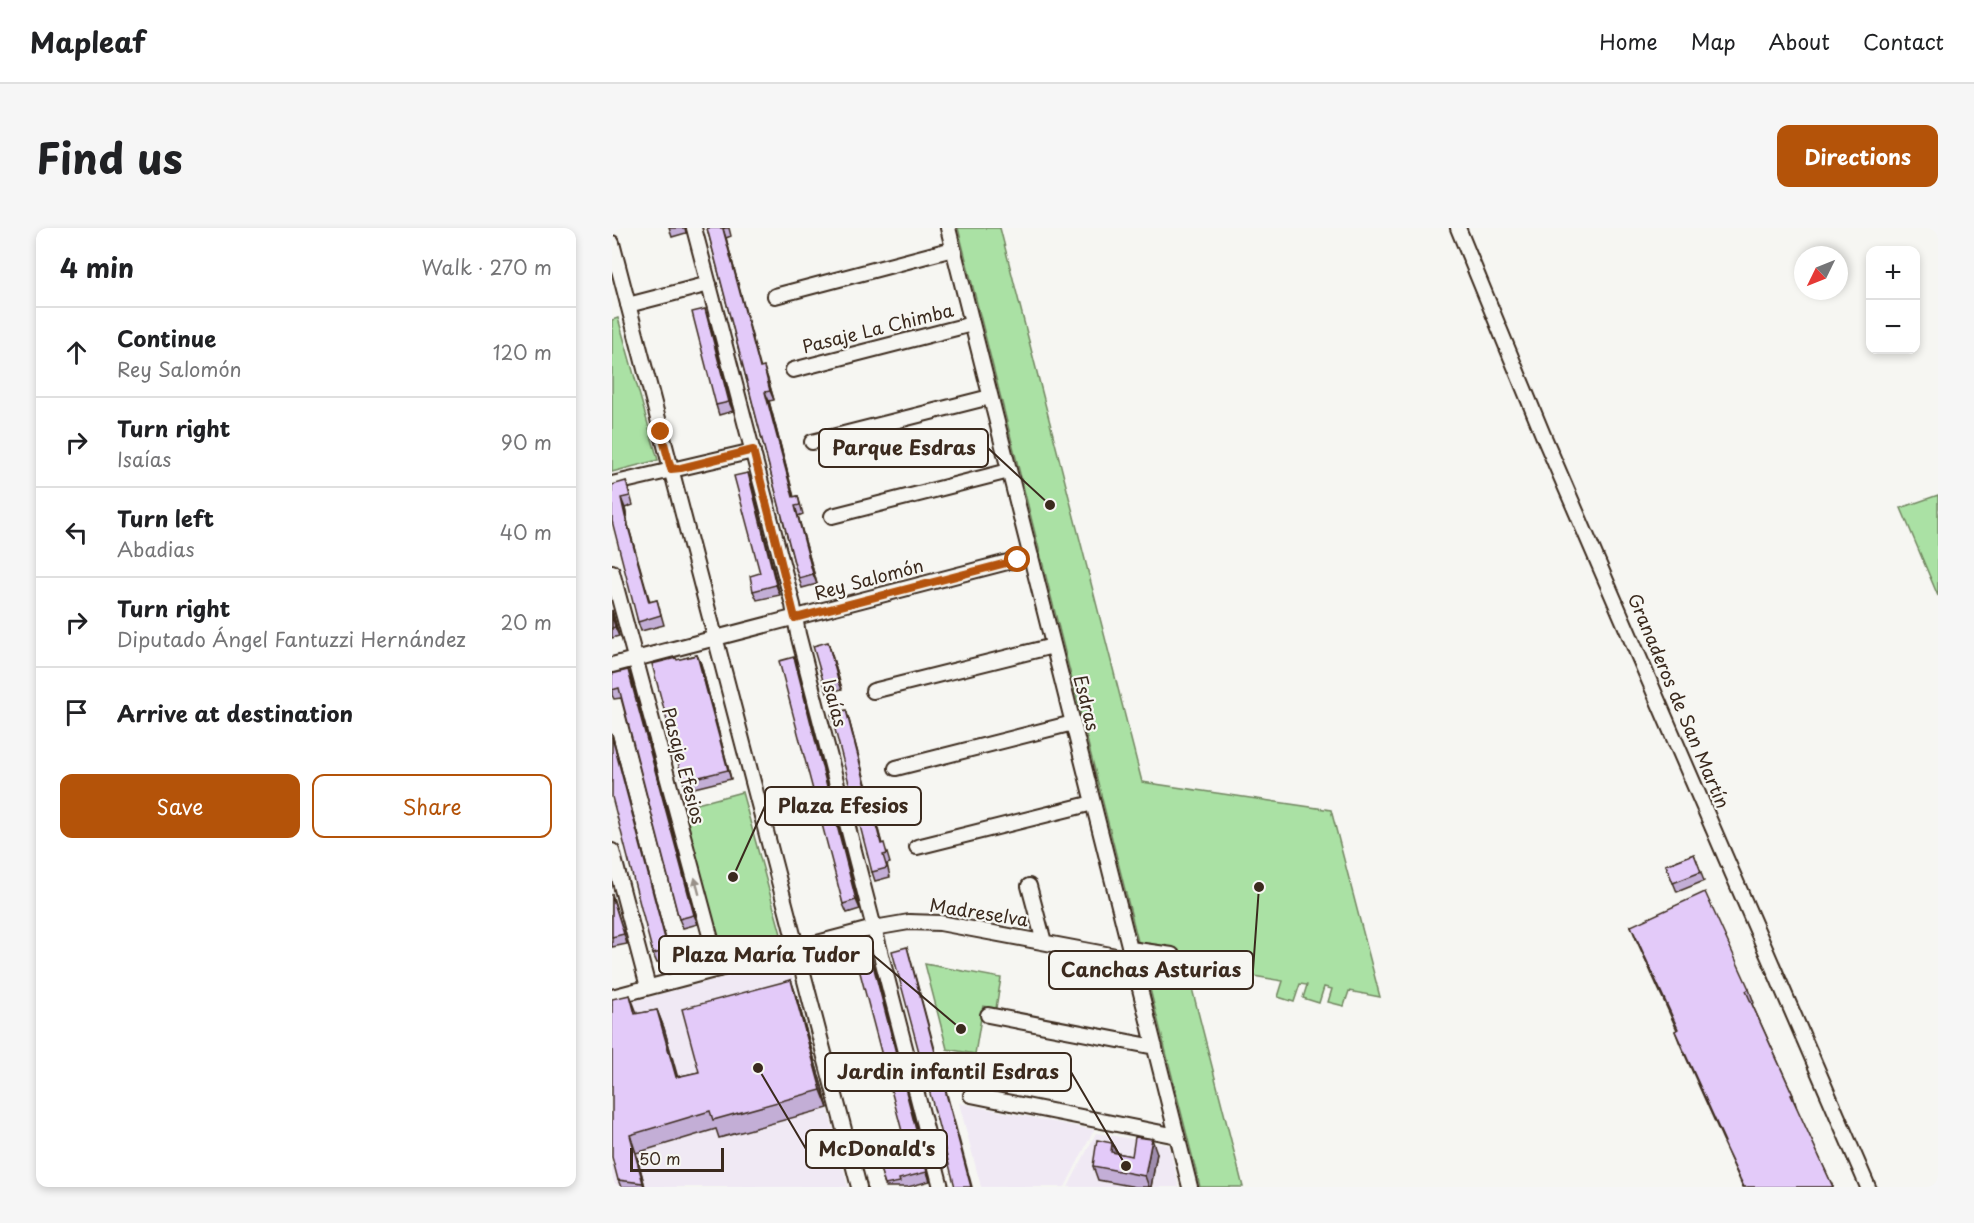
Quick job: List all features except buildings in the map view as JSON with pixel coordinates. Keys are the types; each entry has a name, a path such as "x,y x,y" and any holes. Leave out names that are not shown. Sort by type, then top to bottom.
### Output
{"street":[{"name":"Isaías","path":"694,228 941,1187"},
{"name":"Esdras","path":"948,228 1190,1187"},
{"name":"Granaderos de San Martín","path":"1458,228 1548,446 1868,1187"},
{"path":"612,243 859,1187"},
{"path":"775,296 953,249"},
{"path":"628,305 709,284"},
{"name":"Pasaje La Chimba","path":"793,370 972,324"},
{"path":"812,442 990,397"},
{"path":"612,484 753,450"},
{"path":"832,516 1009,471"},
{"name":"Rey Salomón","path":"612,665 1030,556"},
{"name":"Pasaje Efesios","path":"612,572 719,969"},
{"path":"873,691 1053,646"},
{"path":"896,768 1073,723"},
{"path":"917,847 1093,803"},
{"path":"612,851 617,890 648,987"},
{"path":"1029,886 1044,942"},
{"name":"Madreselva","path":"612,997 874,928 909,922 940,923 1132,959 1178,976"},
{"name":"Madreselva","path":"1132,959 1172,955"},
{"path":"988,1015 1155,1047"},
{"path":"971,1095 1177,1136"}],"shaded area":[{"path":"789,960 797,998 719,1138 828,1108 848,1187 615,1187 612,1174 612,1007"},
{"path":"959,1103 1094,1130 1065,1187 981,1187"},
{"path":"1096,1133 1169,1145 1179,1187 1068,1187"}],"green space":[{"path":"958,228 1000,228 1142,782 1331,810 1380,997 1349,991 1344,1006 1328,1002 1332,989 1324,987 1319,1003 1303,998 1307,985 1300,984 1294,1002 1278,997 1283,981 1186,965 1243,1187 1200,1187"},
{"path":"618,318 658,460 612,472 612,320"},
{"path":"1938,495 1938,596 1901,508"},
{"path":"742,792 784,945 724,961 682,808"},
{"path":"925,964 1001,978 996,1008 983,1006 975,1054 947,1049"}],"place":[{"name":"Parque Esdras","path":"1050,505"},
{"name":"Plaza Efesios","path":"733,877"},
{"name":"Canchas Asturias","path":"1259,887"},
{"name":"Plaza María Tudor","path":"961,1029"},
{"name":"McDonald's","path":"758,1068"},
{"name":"Jardin infantil Esdras","path":"1126,1166"}],"route":[{"path":"661,432 671,469 753,450 795,618 1018,560"}]}
